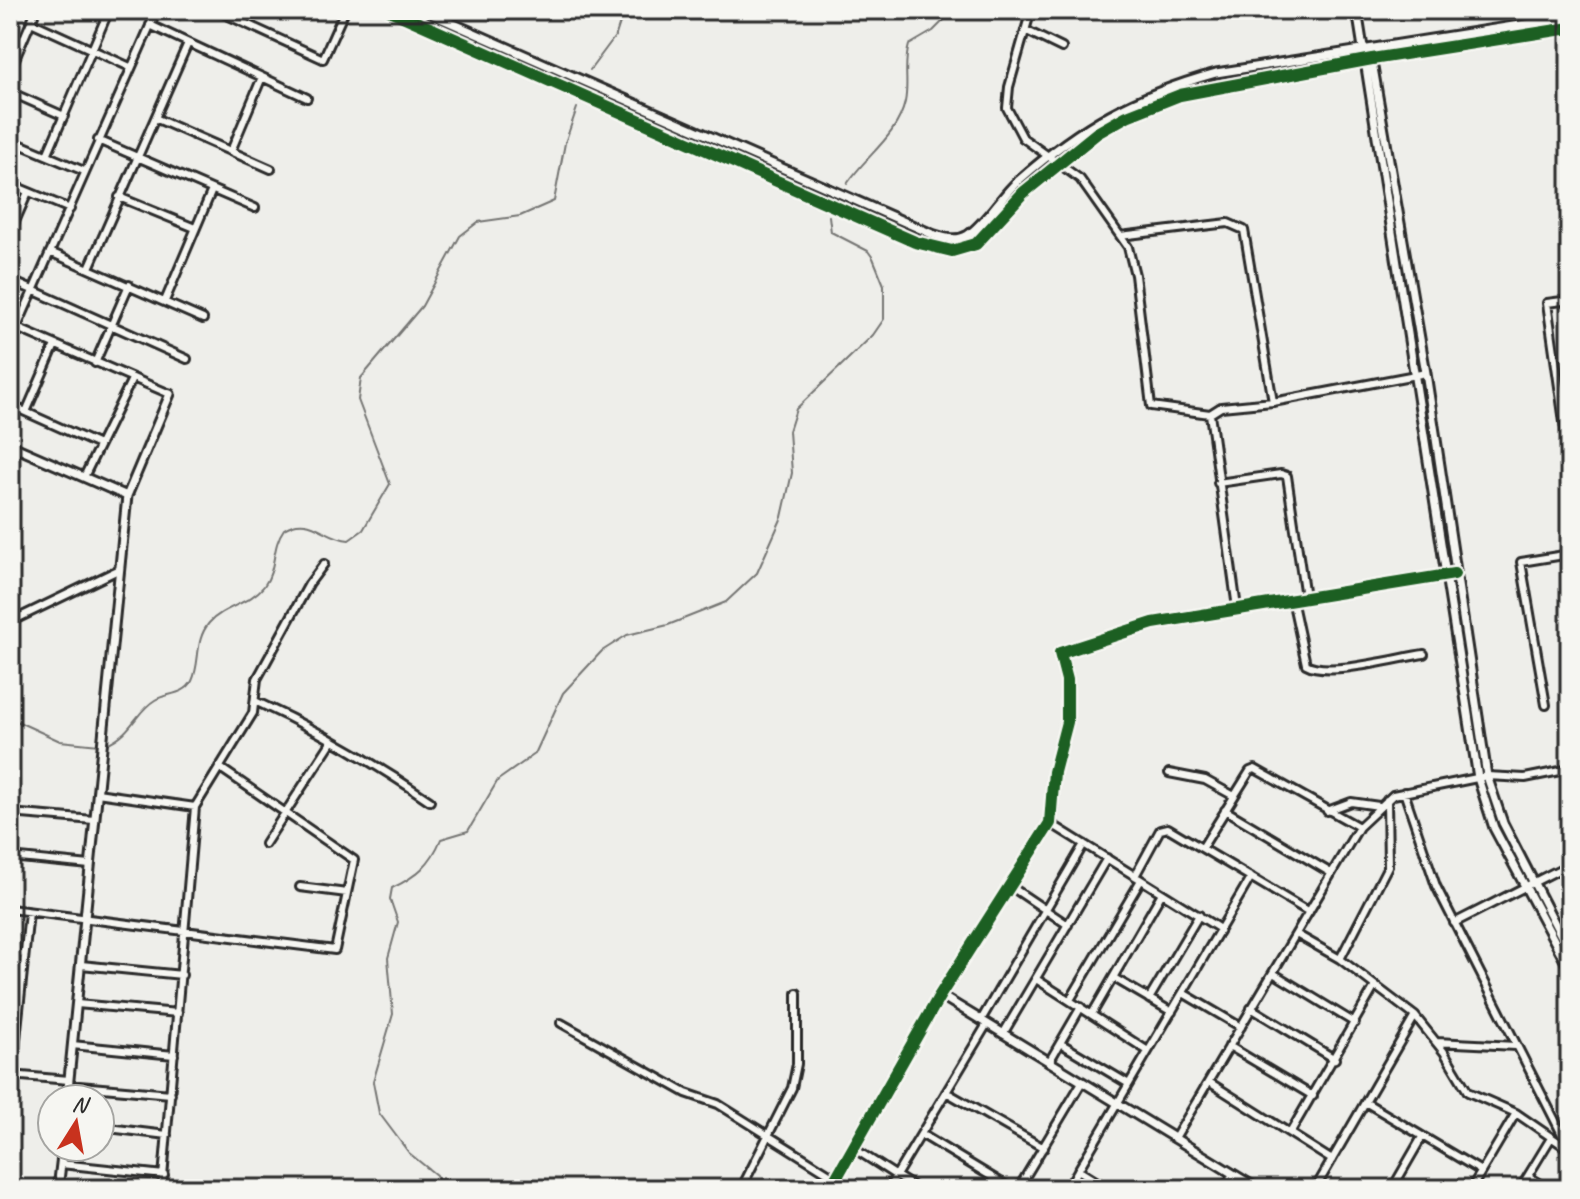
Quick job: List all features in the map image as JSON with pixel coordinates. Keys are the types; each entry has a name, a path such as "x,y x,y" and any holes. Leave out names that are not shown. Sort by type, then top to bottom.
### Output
{"street":[{"path":"10,71 36,10"},
{"path":"47,155 109,10"},
{"path":"10,343 13,327 70,209 157,10"},
{"path":"216,10 323,59 345,10"},
{"path":"389,10 915,242 952,251 964,249 986,236 1023,193 1059,161 1127,116 1180,95 1367,60 1570,28"},
{"path":"422,10 932,234 954,239 976,228 1009,189 1048,155 1098,119 1184,82 1216,73 1570,17"},
{"path":"1031,10 1007,108 1023,138 1059,161 1094,196 1128,247 1135,275 1149,402 1159,409 1210,414 1221,407 1273,402 1426,373"},
{"path":"1357,10 1444,576 1487,776 1528,884 1570,970"},
{"path":"31,22 130,67"},
{"path":"150,25 307,98"},
{"path":"1025,30 1062,48"},
{"path":"89,268 188,43"},
{"path":"496,57 500,45"},
{"path":"1367,60 1386,125 1426,373 1454,574 1460,642"},
{"path":"231,151 262,77"},
{"path":"10,92 64,116"},
{"path":"655,126 659,115"},
{"path":"155,118 271,169"},
{"path":"1376,126 1386,125"},
{"path":"10,140 84,171"},
{"path":"98,140 255,208"},
{"path":"1383,178 1394,177"},
{"path":"10,184 70,209"},
{"path":"165,301 212,190"},
{"path":"10,233 28,192"},
{"path":"119,197 195,228"},
{"path":"1120,236 1228,223 1244,230 1273,402"},
{"path":"50,252 203,319"},
{"path":"1397,255 1406,253"},
{"path":"10,280 187,359"},
{"path":"95,363 129,285"},
{"path":"1570,300 1547,303 1568,426 1570,464"},
{"path":"11,1075 68,1083 127,496 170,394 13,327"},
{"path":"26,412 55,345"},
{"path":"84,477 132,379"},
{"path":"10,405 99,445"},
{"path":"1210,414 1237,608"},
{"path":"10,445 127,496"},
{"path":"1426,447 1436,445"},
{"path":"1218,483 1287,476 1305,597"},
{"path":"1546,705 1521,562 1570,554"},
{"path":"162,1189 195,807 253,713 257,679 324,564"},
{"path":"10,622 120,569"},
{"path":"830,1189 940,995 1050,823 1054,772 1067,722 1067,680 1060,653 1153,623 1454,574"},
{"path":"1292,599 1306,664 1311,667 1335,668 1424,654"},
{"path":"1470,695 1478,778 1494,828 1570,953"},
{"path":"255,701 306,724 383,768 430,801"},
{"path":"265,844 332,741"},
{"path":"10,909 335,950 354,860 219,767"},
{"path":"1202,848 1250,771 1258,768 1359,827"},
{"path":"1175,1138 1359,827 1379,806 1404,792 1487,776 1525,778 1570,769"},
{"path":"1169,773 1205,780 1234,796"},
{"path":"1404,792 1436,886 1568,1149"},
{"path":"97,793 195,807"},
{"path":"1340,959 1388,866 1387,800"},
{"path":"1327,811 1351,802 1379,806"},
{"path":"1225,810 1331,873"},
{"path":"10,813 94,820"},
{"path":"1050,823 1220,929"},
{"path":"1494,828 1503,823"},
{"path":"1070,1000 1165,827 1309,912"},
{"path":"888,1189 946,1092 1084,844"},
{"path":"10,857 90,865"},
{"path":"1003,1034 1107,858"},
{"path":"1454,923 1570,864"},
{"path":"1067,1189 1251,877"},
{"path":"1010,886 1068,925"},
{"path":"300,887 347,893"},
{"path":"1092,1014 1162,893"},
{"path":"10,1098 14,1033 29,912"},
{"path":"1149,999 1199,915"},
{"path":"1296,934 1340,959 1415,1016 1468,1092 1516,1113 1568,1149"},
{"path":"10,953 24,954"},
{"path":"81,965 182,975"},
{"path":"1273,973 1355,1023"},
{"path":"1114,978 1172,1012"},
{"path":"1036,979 1148,1051"},
{"path":"1290,1133 1375,986"},
{"path":"10,992 21,993"},
{"path":"741,1189 792,1088 797,1064 797,993"},
{"path":"1183,993 1241,1027"},
{"path":"940,995 1258,1189"},
{"path":"77,1004 178,1013"},
{"path":"1049,1062 1081,1007"},
{"path":"1251,1008 1335,1059"},
{"path":"1315,1189 1415,1016"},
{"path":"561,1023 686,1093 718,1104 836,1178"},
{"path":"1436,1042 1516,1046"},
{"path":"1060,1043 1129,1084"},
{"path":"72,1045 174,1055"},
{"path":"1229,1046 1313,1096"},
{"path":"1018,1189 1082,1082"},
{"path":"1209,1082 1332,1160"},
{"path":"116,1088 171,1094"},
{"path":"946,1092 1044,1148"},
{"path":"1365,1102 1481,1171"},
{"path":"1471,1189 1516,1113"},
{"path":"116,1129 167,1135"},
{"path":"921,1134 1012,1189"},
{"path":"1392,1189 1422,1137"},
{"path":"1520,1189 1551,1138"},
{"path":"853,1148 917,1189"},
{"path":"58,1189 61,1164 164,1175"},
{"path":"1078,1170 1109,1189"},
{"path":"1224,1189 1233,1174"},
{"path":"1528,1176 1549,1189"}],"waterway":[{"path":"590,70 616,35 624,10"},
{"path":"847,184 888,136 901,114 906,95 909,45 933,31 954,10"},
{"path":"106,744 122,734 155,700 189,686 195,674 204,630 215,617 252,597 264,586 284,529 293,525 309,525 349,540 363,530 390,484 358,400 361,378 422,306 460,236 478,222 520,216 554,201 565,143 577,108"},
{"path":"442,1189 436,1175 409,1153 379,1113 373,1082 393,1014 388,958 398,922 390,899 392,888 422,869 441,839 468,831 498,780 535,754 563,693 602,651 627,635 668,625 726,602 757,573 782,517 792,473 789,431 796,409 873,335 884,319 884,285 873,258 868,251 831,232 829,216"},
{"path":"10,718 60,741 99,745"}],"cycle path":[{"path":"389,10 915,242 952,251 976,244 1023,193 1097,133 1127,116 1180,95 1372,59 1570,28"},
{"path":"830,1189 940,995 1050,823 1054,772 1067,722 1067,680 1060,653 1153,623 1454,574"}]}
